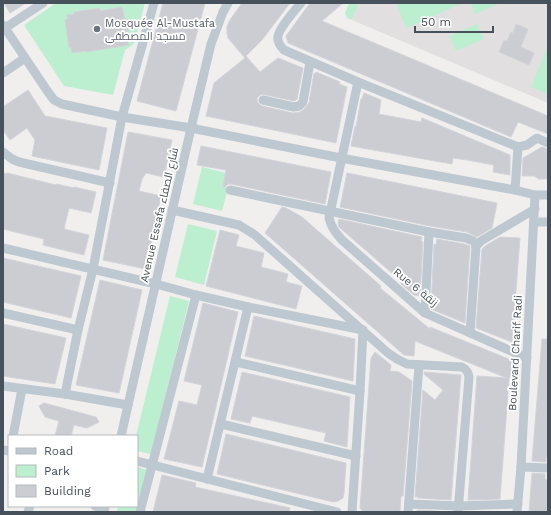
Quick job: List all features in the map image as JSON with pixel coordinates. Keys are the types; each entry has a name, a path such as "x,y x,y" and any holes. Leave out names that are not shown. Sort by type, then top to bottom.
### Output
{"street":[{"path":"43,3 4,27 54,100 62,104 122,117 191,128 535,195 548,195"},
{"path":"65,394 78,330 93,269 122,117 154,3"},
{"name":"Avenue Essafa شارع الصفاء","path":"121,435 211,44 222,12 228,3"},
{"path":"301,3 282,27 278,35 278,41 284,50 358,82 518,147 527,146 537,138 548,143"},
{"path":"3,74 25,58"},
{"path":"263,100 294,107 299,106 303,102 310,62"},
{"path":"330,212 358,82"},
{"path":"515,190 518,147"},
{"path":"3,152 19,162 110,183"},
{"path":"230,190 330,212 466,238 473,241 476,246"},
{"name":"Boulevard Charif Radi","path":"517,508 521,467 535,195"},
{"path":"470,333 476,246 480,241 535,209"},
{"path":"172,210 239,225 255,235 388,353 397,359 407,364 466,369 469,377 458,509"},
{"name":"Rue 6 زنقة","path":"330,212 329,218 331,225 342,240 425,313 527,358"},
{"path":"534,222 548,222"},
{"path":"425,313 429,232"},
{"path":"3,248 248,307 363,330"},
{"path":"140,512 196,295"},
{"path":"207,479 248,307"},
{"path":"3,313 78,330"},
{"path":"352,512 363,330"},
{"path":"236,362 360,391"},
{"path":"419,365 408,508 517,508"},
{"path":"3,386 22,390 65,394 128,405"},
{"path":"13,435 22,390"},
{"path":"221,424 356,456"},
{"path":"138,461 325,511 337,512"},
{"path":"521,467 548,468"}],"shaded area":[{"path":"359,3 548,3 548,103 352,20"}],"green space":[{"path":"56,3 145,3 134,44 125,50 113,95 64,86 24,25"},
{"path":"349,3 359,3 352,20 347,18 345,13"},
{"path":"396,3 463,3 406,28"},
{"path":"470,3 501,3 475,14"},
{"path":"477,24 484,39 456,51 449,36"},
{"path":"547,48 548,49 548,94 531,87"},
{"path":"202,167 226,173 223,187 228,188 222,211 193,204"},
{"path":"188,224 217,231 204,285 175,277"},
{"path":"170,296 189,301 151,454 138,451 138,435 136,435"},
{"path":"138,467 148,470 137,512 117,512 118,507 138,507"}],"building":[{"path":"4,3 26,3 10,13"},
{"path":"163,3 205,3 176,111 137,101"},
{"path":"242,3 290,3 262,40 246,56 260,72 278,58 303,68 296,100 294,101 262,94 257,98 259,104 293,113 300,112 309,103 314,73 315,74 316,72 340,82 339,84 347,87 336,143 206,116 214,83 245,58 228,38 227,33 227,26 230,20"},
{"path":"310,3 343,3 322,21 548,116 548,134 518,122 511,137 288,43 286,36"},
{"name":"Mosquée Al-Mustafa مسجد المصطفى","path":"122,7 125,20 126,19 128,31 126,31 129,45 72,53 71,47 69,48 65,20 68,19 67,15 74,14 74,12 100,8 100,11"},
{"path":"516,24 528,29 521,47 534,53 529,65 499,52 504,40 507,41 511,32 513,33"},
{"path":"28,90 45,116 107,128 99,170 32,156 35,140 27,128 10,140 3,130 3,107"},
{"path":"364,93 381,100 379,114 421,122 422,118 510,155 510,175 493,172 494,165 467,160 453,158 452,164 351,146 361,99"},
{"path":"128,132 172,140 164,177 146,173 142,179 139,191 161,196 146,269 103,260"},
{"path":"201,146 331,172 325,204 231,184 223,187 226,170 197,165"},
{"path":"542,147 548,149 548,179 539,179 534,176 522,176 523,158"},
{"path":"3,173 96,192 91,213 69,208 64,229 89,235 84,255 43,245 44,239 3,229"},
{"path":"347,173 497,203 492,228 477,237 467,232 430,226 340,207"},
{"path":"282,207 302,217 381,286 380,288 430,329 430,327 516,362 509,379 500,499 468,500 477,376 507,378 415,341 414,356 404,355 265,233"},
{"path":"339,219 422,237 420,296 414,295 401,284 401,281 339,227"},
{"path":"220,230 239,235 236,246 264,253 261,267 288,274 286,282 302,286 296,309 206,286"},
{"path":"500,237 520,238 512,342 476,328 482,249"},
{"path":"437,239 470,246 465,323 431,309 434,244 436,245"},
{"path":"3,258 81,276 71,318 3,302"},
{"path":"100,280 142,290 119,393 76,385"},
{"path":"203,303 238,312 202,467 164,459 179,401 197,405 202,385 184,381"},
{"path":"254,316 355,339 353,381 245,356"},
{"path":"3,324 66,338 55,384 3,376"},
{"path":"542,339 548,339 548,457 546,457 546,462 532,461"},
{"path":"375,352 391,365 390,371 399,372 412,381 403,496 401,496 400,512 363,512 360,508 371,358"},
{"path":"242,372 350,397 347,447 324,441 326,433 252,416 250,423 231,419"},
{"path":"424,372 461,375 451,500 415,497 423,390 435,400 443,390 424,374"},
{"path":"44,403 96,417 99,422 87,428 74,425 71,435 55,435 59,421 45,417 39,406"},
{"path":"226,434 346,463 343,498 333,502 217,474"},
{"path":"532,473 545,474 545,479 548,480 548,512 529,512"},
{"path":"162,475 196,483 195,487 290,508 289,512 153,512"},
{"path":"417,510 451,512 417,512"}],"place":[{"name":"Mosquée Al-Mustafa مسجد المصطفى","path":"97,29"}]}
